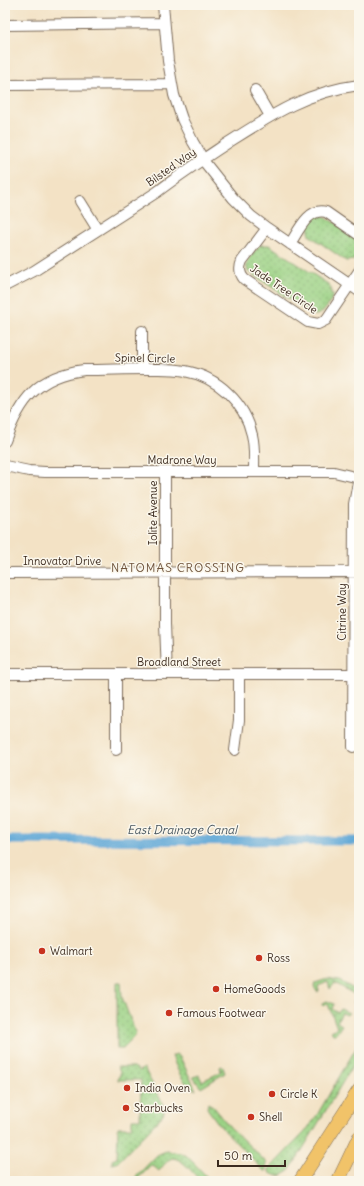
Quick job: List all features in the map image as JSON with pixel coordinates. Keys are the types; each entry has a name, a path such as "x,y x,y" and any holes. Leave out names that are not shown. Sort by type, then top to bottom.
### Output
{"main road":[{"path":"300,1181 359,1090"},
{"path":"338,1181 359,1137"},
{"path":"343,1181 359,1156"}],"street":[{"path":"163,5 168,61 172,84 182,119 193,142 218,182 251,216 359,291"},
{"path":"165,27 168,23 168,5"},
{"path":"5,25 165,27"},
{"path":"5,86 172,84"},
{"name":"Bilsted Way","path":"5,286 34,271 157,192 203,159 291,104 335,89 359,85"},
{"path":"255,90 270,116"},
{"path":"80,201 98,230"},
{"path":"290,244 310,215 315,212 322,211 326,212 359,235"},
{"name":"Jade Tree Circle","path":"267,228 242,261 240,270 244,279 313,324 321,324 326,320 350,285"},
{"path":"350,285 359,271"},
{"path":"142,331 142,370"},
{"name":"Spinel Circle","path":"5,441 18,410 27,398 45,382 58,376 73,371 84,370 186,371 201,375 224,388 243,412 248,422 254,445 254,472"},
{"name":"Madrone Way","path":"5,466 29,471 45,472 334,472 359,478"},
{"name":"Iolite Avenue","path":"165,472 165,624 167,674"},
{"name":"Citrine Way","path":"353,747 357,572 354,504 359,478"},
{"name":"Innovator Drive","path":"5,573 357,572"},
{"name":"Broadland Street","path":"5,674 354,674"},
{"path":"116,674 116,750"},
{"path":"235,750 239,720 239,674"}],"green space":[{"path":"320,213 359,238 359,259 356,262 355,260 346,261 309,235 309,228 307,227 313,217"},
{"path":"260,245 269,245 328,284 331,288 331,294 334,294 328,306 319,314 311,314 248,271 248,261"},
{"path":"327,979 340,981 359,992 359,997 355,1003 353,1003 357,996 335,983 330,989 328,982 318,986 319,991 317,992 314,987 315,983"},
{"path":"117,982 121,982 122,997 136,1034 123,1049 117,1049"},
{"path":"327,1001 334,1004 332,1009 338,1013 341,1009 349,1013 347,1015 342,1013 337,1022 342,1025 336,1034 333,1034 331,1031 337,1028 328,1004 322,1005 322,1003"},
{"path":"359,1043 359,1055 293,1166 286,1173 279,1176 269,1172 269,1169 305,1132 317,1115"},
{"path":"176,1054 180,1057 196,1090 187,1084 181,1076 172,1056"},
{"path":"221,1066 223,1067 225,1073 201,1088 193,1077 199,1075 202,1081 221,1072"},
{"path":"117,1067 134,1067 140,1071 144,1068 165,1108 163,1115 117,1163 112,1164 112,1160 117,1158 118,1127 132,1127 132,1119 140,1119 141,1080 118,1080 120,1072"},
{"path":"208,1103 213,1106 230,1127 267,1163 265,1172 220,1126 207,1108"},
{"path":"166,1151 181,1153 187,1156 211,1181 200,1181 182,1162 174,1158 170,1159 159,1171 152,1165 135,1181 132,1181 157,1155"}],"waterway":[{"name":"East Drainage Canal","path":"5,840 359,841"}],"place":[{"name":"Walmart","path":"42,951"},
{"name":"Ross","path":"259,958"},
{"name":"HomeGoods","path":"216,989"},
{"name":"Famous Footwear","path":"169,1013"},
{"name":"India Oven","path":"127,1088"},
{"name":"Circle K","path":"272,1094"},
{"name":"Starbucks","path":"126,1108"},
{"name":"Shell","path":"251,1117"}],"district":[{"name":"NATOMAS CROSSING","path":"178,567"}]}
